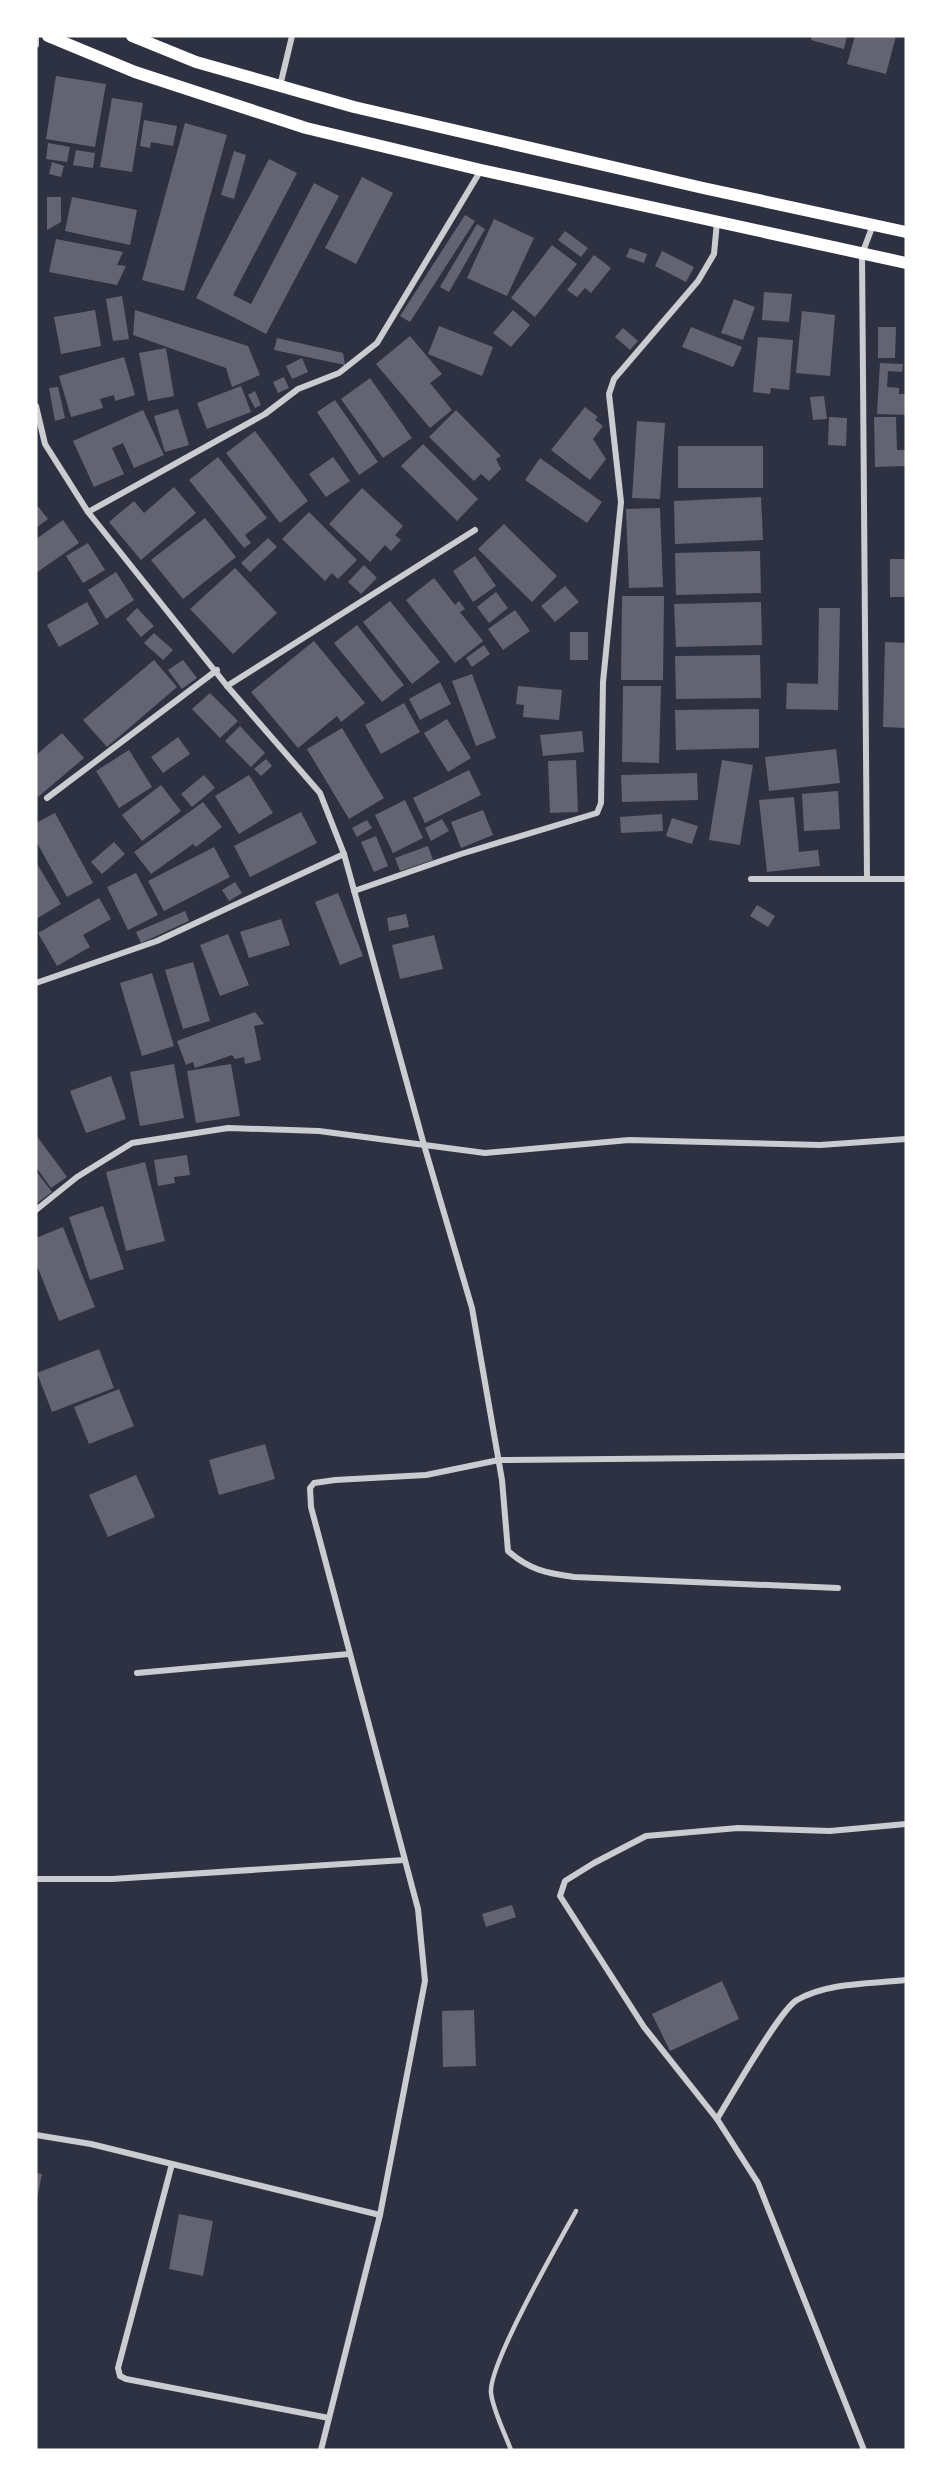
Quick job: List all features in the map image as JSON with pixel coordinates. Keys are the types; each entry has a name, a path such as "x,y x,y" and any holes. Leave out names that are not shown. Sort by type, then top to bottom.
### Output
{"main road":[{"path":"48,36 135,72 306,128 481,170 906,263"},
{"path":"132,36 196,62 354,107 906,232"}],"street":[{"path":"36,36 36,45"},
{"path":"280,86 292,36"},
{"path":"88,512 265,414 298,389 339,373 377,343 481,170"},
{"path":"354,891 461,854 597,813 601,803 603,681 621,502 609,394 614,379 699,281 714,254 717,222"},
{"path":"867,878 862,254 873,225"},
{"path":"36,406 45,444 88,512 227,686 320,794 344,854 424,1145 472,1308 499,1460 508,1551 524,1565 546,1573 574,1577 838,1588"},
{"path":"227,686 475,530"},
{"path":"47,798 216,670"},
{"path":"36,983 158,941 344,854"},
{"path":"751,879 906,879"},
{"path":"36,1210 77,1177 132,1143 228,1128 319,1131 485,1153 628,1140 820,1145 906,1139"},
{"path":"321,2450 380,2215 424,1981 418,1909 310,1508 310,1488 314,1483 426,1475 499,1460 906,1456"},
{"path":"137,1673 349,1654"},
{"path":"864,2450 758,2183 717,2119 644,2026 560,1896 565,1881 646,1836 738,1828 830,1831 906,1824"},
{"path":"36,1880 112,1879 404,1860"},
{"path":"717,2119 781,2017 795,2000 827,1989 906,1980"},
{"path":"36,2135 91,2144 380,2215"},
{"path":"172,2164 118,2372 126,2379 329,2418"}],"lane":[{"path":"511,2450 491,2393 494,2374 533,2291 576,2211"}],"building":[{"path":"812,36 847,36 844,49 811,40"},
{"path":"855,36 896,36 886,74 847,64"},
{"path":"56,76 106,84 95,147 46,139"},
{"path":"112,98 143,103 132,172 100,167"},
{"path":"144,120 177,126 173,146 151,142 150,148 140,146"},
{"path":"185,123 227,135 184,291 142,280"},
{"path":"48,143 70,147 67,162 46,159"},
{"path":"76,150 95,153 93,168 73,165"},
{"path":"234,151 246,155 234,199 221,195"},
{"path":"269,159 297,173 233,295 251,304 314,183 339,196 266,334 196,298"},
{"path":"52,162 64,166 61,177 49,174"},
{"path":"362,177 393,193 356,264 325,248"},
{"path":"47,197 61,197 61,222 47,230"},
{"path":"72,197 137,210 130,245 65,231"},
{"path":"465,215 475,221 410,322 400,316"},
{"path":"494,219 534,238 507,296 467,278"},
{"path":"477,224 485,229 449,292 440,287"},
{"path":"565,231 588,248 581,257 558,240"},
{"path":"56,239 123,252 117,265 126,266 117,285 49,272"},
{"path":"552,245 577,264 535,317 511,298"},
{"path":"630,248 647,254 644,263 626,257"},
{"path":"662,251 694,267 686,282 655,266"},
{"path":"594,255 611,268 591,293 585,288 577,297 567,290"},
{"path":"764,292 792,294 789,322 762,320"},
{"path":"122,296 129,339 113,341 106,299"},
{"path":"734,299 755,307 743,340 721,333"},
{"path":"95,310 101,346 61,354 54,317"},
{"path":"135,310 248,346 260,375 232,387 226,368 133,335"},
{"path":"513,310 530,325 511,347 493,333"},
{"path":"802,311 835,315 830,376 796,373"},
{"path":"439,326 493,347 482,376 428,354"},
{"path":"691,327 742,347 733,367 682,347"},
{"path":"878,327 896,327 895,358 878,358"},
{"path":"623,328 638,341 630,350 615,337"},
{"path":"410,336 442,374 430,383 452,410 430,428 376,364"},
{"path":"758,337 793,340 789,390 771,388 770,394 753,392"},
{"path":"277,338 343,353 345,365 274,350"},
{"path":"166,348 174,396 148,401 139,353"},
{"path":"124,357 135,395 115,401 114,395 100,399 103,408 71,417 59,376"},
{"path":"302,358 308,372 292,379 286,366"},
{"path":"880,363 903,364 902,372 888,371 887,387 899,388 899,394 906,394 906,415 877,414"},
{"path":"284,377 289,388 278,393 273,382"},
{"path":"370,378 412,438 383,458 341,399"},
{"path":"241,386 251,412 207,429 197,403"},
{"path":"58,387 65,418 55,421 49,388"},
{"path":"255,391 261,405 255,408 248,395"},
{"path":"824,396 827,419 813,420 810,397"},
{"path":"335,400 378,462 359,475 317,412"},
{"path":"585,407 598,417 595,420 603,426 593,439 606,459 590,480 551,450"},
{"path":"178,409 189,445 165,452 154,416"},
{"path":"143,410 164,455 134,468 123,443 112,448 124,474 94,487 73,441"},
{"path":"456,410 501,456 496,459 501,469 489,481 481,474 474,481 429,437"},
{"path":"829,417 847,418 846,446 828,445"},
{"path":"874,417 896,417 897,450 906,450 906,466 875,467"},
{"path":"637,421 665,423 660,499 632,498"},
{"path":"255,431 308,501 280,523 226,453"},
{"path":"423,444 478,499 457,521 401,466"},
{"path":"678,446 763,446 763,488 678,488"},
{"path":"218,457 267,518 245,535 251,543 244,548 189,480"},
{"path":"333,457 350,481 326,497 309,474"},
{"path":"540,458 602,502 587,523 525,480"},
{"path":"174,487 196,513 141,560 109,522 134,501 144,513"},
{"path":"362,488 403,526 395,535 401,540 391,551 385,545 370,562 329,524"},
{"path":"761,497 763,540 675,544 674,501"},
{"path":"36,504 48,519 36,528"},
{"path":"660,508 663,587 629,588 626,509"},
{"path":"309,512 357,560 338,579 332,573 325,581 282,539"},
{"path":"205,518 236,557 183,599 151,560"},
{"path":"63,520 79,543 36,573 36,539"},
{"path":"504,524 557,576 532,602 478,549"},
{"path":"268,538 277,547 250,572 241,563"},
{"path":"88,543 105,570 83,583 66,556"},
{"path":"760,551 761,593 676,595 675,553"},
{"path":"475,556 496,586 473,602 453,571"},
{"path":"890,559 906,559 906,597 890,597"},
{"path":"364,565 377,578 361,594 348,582"},
{"path":"235,568 277,613 233,654 190,609"},
{"path":"116,572 134,600 106,619 88,590"},
{"path":"434,578 455,605 459,601 465,609 460,612 483,641 455,663 406,600"},
{"path":"565,586 579,602 555,622 541,606"},
{"path":"496,592 508,608 489,623 477,607"},
{"path":"622,596 664,596 663,680 621,680"},
{"path":"390,601 440,662 412,684 363,622"},
{"path":"87,602 99,624 59,647 47,625"},
{"path":"761,602 762,645 676,647 674,604"},
{"path":"137,608 154,626 141,637 126,619"},
{"path":"819,608 840,608 838,710 786,709 787,683 818,684"},
{"path":"515,610 530,631 503,650 488,629"},
{"path":"357,625 404,685 382,702 334,643"},
{"path":"570,632 588,632 588,660 570,660"},
{"path":"154,633 173,650 163,660 144,643"},
{"path":"314,641 365,703 341,722 337,716 298,748 251,692"},
{"path":"885,642 906,643 906,728 883,727"},
{"path":"484,645 490,654 472,667 466,658"},
{"path":"760,655 761,698 676,699 675,656"},
{"path":"154,660 177,687 107,747 83,720"},
{"path":"183,660 197,678 182,689 168,670"},
{"path":"472,674 496,738 476,746 452,681"},
{"path":"440,682 451,704 420,720 409,699"},
{"path":"518,686 562,690 559,720 523,717 524,705 516,704"},
{"path":"623,686 661,686 659,763 622,762"},
{"path":"210,693 238,721 220,738 192,709"},
{"path":"404,703 420,732 381,754 365,725"},
{"path":"759,709 759,748 676,750 675,710"},
{"path":"447,719 471,758 448,772 424,733"},
{"path":"240,726 265,753 251,767 225,741"},
{"path":"342,728 384,798 349,819 307,749"},
{"path":"582,731 584,752 543,756 540,735"},
{"path":"62,733 84,758 38,797 36,795 36,755"},
{"path":"178,737 190,754 163,773 151,757"},
{"path":"836,749 840,783 769,791 765,757"},
{"path":"129,750 152,787 119,808 96,771"},
{"path":"266,759 272,766 261,776 254,769"},
{"path":"576,760 578,812 550,813 548,761"},
{"path":"722,760 753,765 740,845 709,840"},
{"path":"469,770 481,795 425,823 413,798"},
{"path":"697,773 698,800 622,802 621,775"},
{"path":"204,775 215,788 192,807 181,794"},
{"path":"249,775 273,813 239,834 215,796"},
{"path":"161,785 181,811 142,841 122,815"},
{"path":"838,791 840,829 804,831 802,794"},
{"path":"794,797 799,852 818,850 820,866 767,872 759,800"},
{"path":"405,800 423,838 393,853 375,815"},
{"path":"203,802 222,827 196,847 193,844 151,874 134,852"},
{"path":"483,810 493,835 461,848 451,822"},
{"path":"301,812 317,843 250,877 234,846"},
{"path":"55,813 93,883 67,897 36,841 36,823"},
{"path":"662,814 663,831 621,833 620,817"},
{"path":"672,818 698,826 692,844 666,836"},
{"path":"442,819 449,831 431,841 425,828"},
{"path":"367,820 372,828 357,837 352,828"},
{"path":"376,836 388,866 374,872 361,842"},
{"path":"114,842 125,854 102,874 91,862"},
{"path":"428,846 433,860 400,871 395,858"},
{"path":"214,847 230,877 164,911 148,881"},
{"path":"36,862 61,904 36,919"},
{"path":"136,873 158,915 128,930 107,887"},
{"path":"235,882 242,893 229,901 222,890"},
{"path":"338,893 363,956 340,965 315,902"},
{"path":"99,898 111,919 83,935 90,947 57,966 38,933"},
{"path":"757,905 775,916 768,927 750,916"},
{"path":"185,911 189,921 141,943 136,932"},
{"path":"406,914 409,927 389,931 387,918"},
{"path":"281,919 290,945 249,958 240,932"},
{"path":"228,934 249,985 220,996 200,945"},
{"path":"434,935 443,969 400,979 392,945"},
{"path":"193,962 210,1021 183,1029 165,970"},
{"path":"152,973 174,1046 142,1056 120,983"},
{"path":"255,1012 264,1024 254,1026 261,1060 245,1064 244,1057 235,1059 232,1055 195,1068 193,1062 186,1065 177,1041"},
{"path":"174,1064 184,1118 140,1126 130,1072"},
{"path":"231,1064 240,1116 196,1123 187,1071"},
{"path":"111,1076 126,1119 86,1133 70,1091"},
{"path":"36,1135 67,1177 51,1188 36,1167"},
{"path":"187,1155 190,1175 174,1177 175,1183 158,1186 154,1160"},
{"path":"145,1162 165,1241 126,1251 106,1172"},
{"path":"36,1171 52,1192 36,1204"},
{"path":"103,1206 124,1269 90,1280 69,1217"},
{"path":"63,1227 95,1307 59,1321 36,1263 36,1238"},
{"path":"99,1349 114,1388 52,1412 37,1373"},
{"path":"119,1389 134,1426 89,1444 74,1407"},
{"path":"265,1444 275,1479 219,1495 209,1460"},
{"path":"136,1475 155,1517 108,1537 89,1495"},
{"path":"512,1905 516,1917 486,1927 482,1914"},
{"path":"722,1981 739,2019 670,2051 652,2014"},
{"path":"474,2010 476,2066 443,2067 442,2011"},
{"path":"36,2173 42,2174 37,2199 36,2199"},
{"path":"179,2214 213,2221 203,2276 169,2269"}]}
